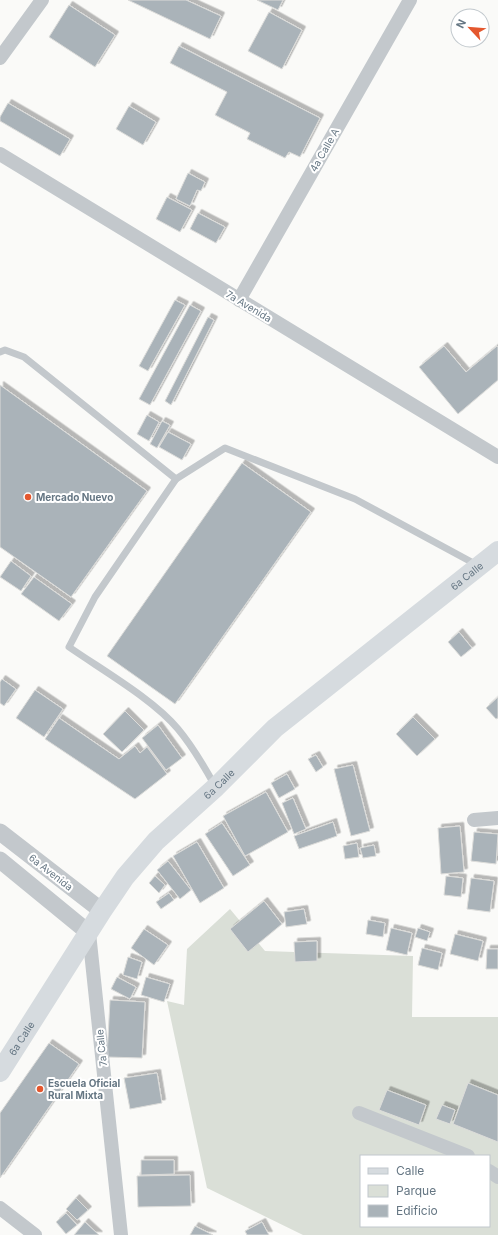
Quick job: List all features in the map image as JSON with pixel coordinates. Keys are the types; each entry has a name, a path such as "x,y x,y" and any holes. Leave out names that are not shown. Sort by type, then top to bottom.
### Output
{"main road":[{"name":"6a Calle","path":"0,1072 102,911 125,878 156,841 216,787 275,728 492,558"}],"street":[{"path":"0,58 42,0"},
{"name":"4a Calle A","path":"239,300 410,0"},
{"name":"7a Avenida","path":"0,154 498,458"},
{"path":"474,820 498,818"},
{"name":"6a Avenida","path":"0,832 102,911"},
{"path":"0,860 88,933"},
{"name":"7a Calle","path":"88,933 121,1235"},
{"path":"360,1113 465,1155"},
{"path":"0,1208 35,1235"}],"lane":[{"path":"0,352 5,350 24,357 176,479"},
{"path":"216,787 186,740 178,729 164,715 154,706 69,647 94,597 176,479 225,448 355,500 492,558"}],"green space":[{"path":"230,909 265,951 413,956 412,1017 498,1017 498,1235 303,1235 207,1188 167,1001 184,1005 187,949"}],"building":[{"path":"128,0 186,0 221,16 210,39"},
{"path":"257,0 283,0 278,10"},
{"path":"69,5 115,35 95,67 49,37"},
{"path":"269,12 302,30 282,69 248,51"},
{"path":"179,46 320,118 300,157 289,152 285,158 247,139 250,133 215,115 227,92 170,63"},
{"path":"8,103 70,139 60,156 0,121 0,117"},
{"path":"129,106 156,122 143,145 116,129"},
{"path":"188,173 205,182 201,191 197,190 190,206 176,199"},
{"path":"167,197 192,210 180,232 156,219"},
{"path":"198,213 225,227 216,243 190,229"},
{"path":"175,300 185,305 148,371 139,366"},
{"path":"190,305 201,311 150,405 139,399"},
{"path":"208,317 214,320 171,405 165,401"},
{"path":"444,346 466,372 497,346 498,347 498,380 458,414 419,367"},
{"path":"0,385 147,491 71,597 0,547"},
{"path":"147,415 159,422 149,441 137,434"},
{"path":"162,421 170,425 157,448 150,444"},
{"path":"168,432 191,444 182,460 159,447"},
{"path":"242,463 311,512 175,704 107,656"},
{"path":"11,561 31,576 21,591 0,577"},
{"path":"34,577 72,604 59,621 21,594"},
{"path":"459,632 472,648 461,657 448,642"},
{"path":"2,679 16,689 4,706 0,703 0,682"},
{"path":"35,690 63,709 44,737 16,718"},
{"path":"498,697 498,718 496,719 486,708"},
{"path":"125,711 144,730 122,752 103,734"},
{"path":"413,717 435,739 417,756 396,734"},
{"path":"59,718 119,759 135,746 140,753 147,747 167,774 135,799 45,739"},
{"path":"158,725 182,758 166,770 142,738"},
{"path":"316,755 323,767 316,772 308,759"},
{"path":"353,765 370,831 351,836 334,769"},
{"path":"287,774 295,789 279,798 271,783"},
{"path":"266,792 288,832 245,856 223,816"},
{"path":"293,798 306,829 294,834 282,803"},
{"path":"333,822 337,836 299,849 294,836"},
{"path":"222,823 250,865 233,876 205,834"},
{"path":"460,826 464,872 441,874 438,828"},
{"path":"474,832 498,834 496,864 471,861"},
{"path":"197,842 224,888 200,903 173,856"},
{"path":"357,843 359,857 345,859 343,846"},
{"path":"374,845 376,856 363,858 360,848"},
{"path":"168,861 191,890 180,899 157,870"},
{"path":"155,876 165,885 159,893 149,883"},
{"path":"446,876 463,878 461,897 444,895"},
{"path":"471,878 494,881 490,912 467,909"},
{"path":"169,893 174,900 161,909 156,902"},
{"path":"264,901 282,924 248,952 230,929"},
{"path":"304,909 307,924 286,927 284,912"},
{"path":"368,920 385,923 383,937 366,934"},
{"path":"391,928 412,933 407,955 386,950"},
{"path":"418,928 430,932 427,941 415,937"},
{"path":"144,929 168,945 154,965 131,948"},
{"path":"455,934 483,941 478,961 450,954"},
{"path":"317,941 317,961 295,962 294,942"},
{"path":"422,948 442,953 438,970 418,965"},
{"path":"487,949 498,949 498,969 486,969"},
{"path":"128,957 142,962 137,979 123,975"},
{"path":"117,977 136,987 130,999 111,989"},
{"path":"146,977 170,984 164,1002 141,995"},
{"path":"110,1000 145,1002 142,1058 107,1057"},
{"name":"Escuela Oficial Rural Mixta","path":"49,1043 79,1064 0,1178 0,1113"},
{"path":"157,1073 162,1103 130,1109 124,1078"},
{"path":"468,1083 498,1095 498,1142 453,1124"},
{"path":"387,1090 426,1105 419,1125 379,1110"},
{"path":"442,1105 455,1110 450,1124 436,1119"},
{"path":"141,1160 174,1160 174,1174 141,1175"},
{"path":"190,1175 191,1206 138,1207 137,1176"},
{"path":"76,1198 88,1210 77,1220 66,1209"},
{"path":"66,1213 77,1225 66,1234 56,1222"},
{"path":"85,1222 99,1235 74,1235"},
{"path":"262,1222 269,1235 247,1235 245,1231"},
{"path":"195,1226 213,1235 190,1235"}],"place":[{"name":"Mercado Nuevo","path":"28,497"},
{"name":"Escuela Oficial Rural Mixta","path":"40,1089"}]}
